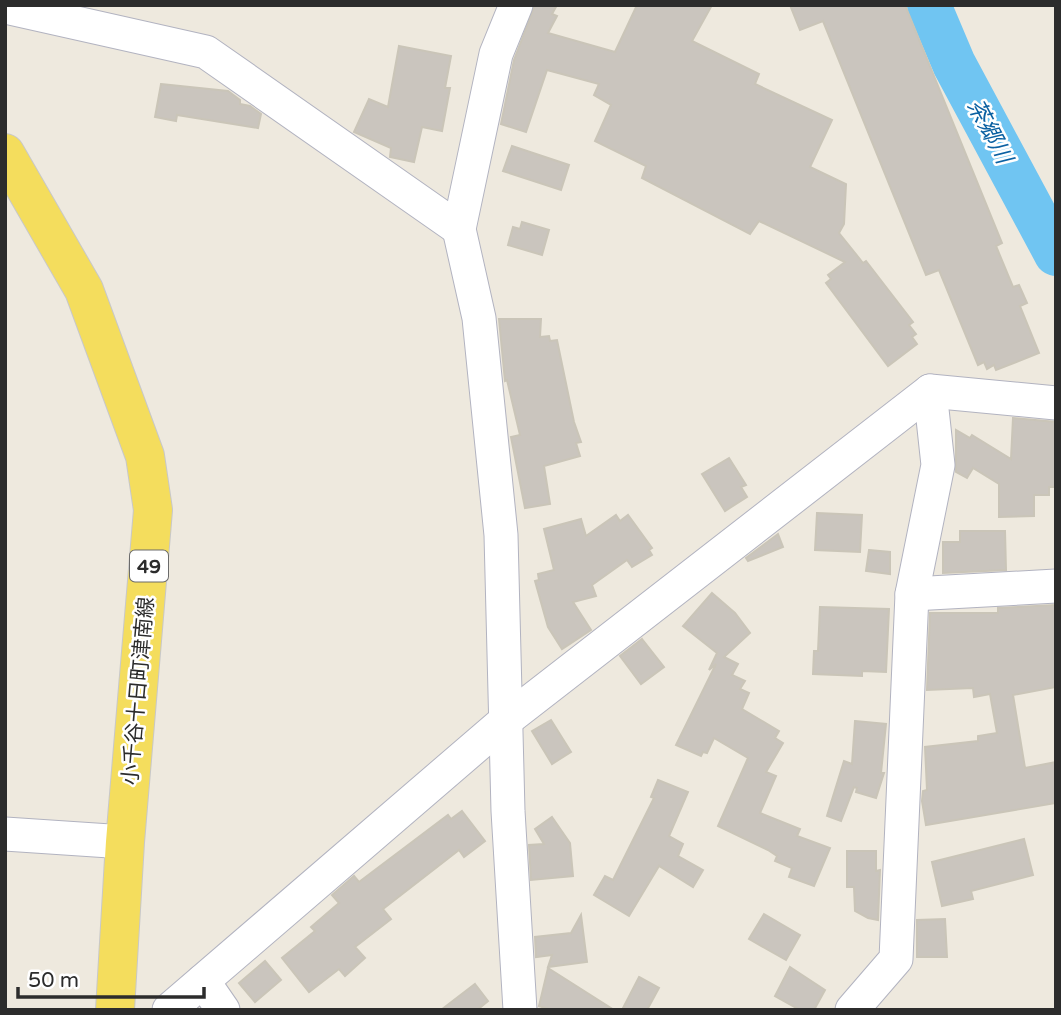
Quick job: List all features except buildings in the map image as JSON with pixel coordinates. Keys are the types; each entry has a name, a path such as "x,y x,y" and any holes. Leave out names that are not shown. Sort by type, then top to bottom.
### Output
{"main road":[{"name":"小千谷十日町津南線","path":"5,153 84,290 145,456 153,510 125,842 115,1010"}],"street":[{"path":"516,5 496,54 459,229 479,318 501,535 505,721 520,1010"},
{"path":"5,7 206,52 459,229"},
{"path":"852,1010 896,959 912,594 938,466 930,391"},
{"path":"169,1010 505,721 930,391 1055,404"},
{"path":"912,594 1056,586"},
{"path":"5,834 125,842"},
{"path":"203,981 223,1010"}],"waterway":[{"name":"茶郷川","path":"929,5 954,64 1056,254"}]}
